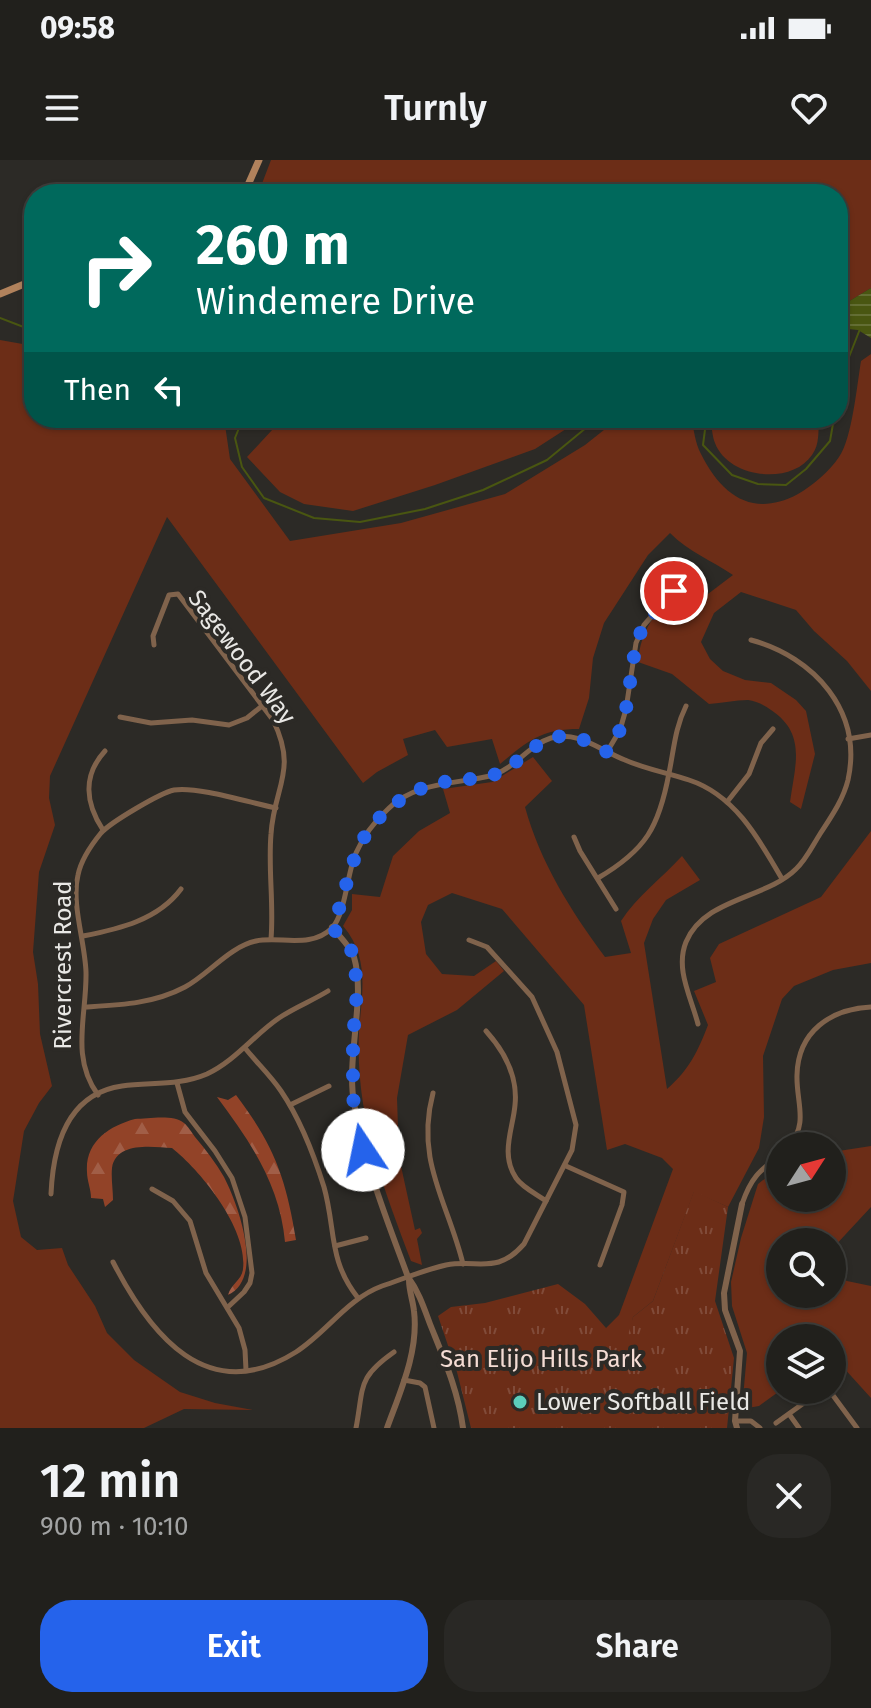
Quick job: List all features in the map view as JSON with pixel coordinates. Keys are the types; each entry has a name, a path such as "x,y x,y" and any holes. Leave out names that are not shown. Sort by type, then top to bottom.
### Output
{"main road":[{"path":"248,184 259,160"},
{"path":"0,294 24,284"}],"street":[{"path":"607,752 620,730 626,709 636,643 644,625 674,591"},
{"name":"Sagewood Way","path":"154,645 153,636 169,595 178,594 281,736 285,776 271,830 271,939"},
{"path":"698,1024 682,968 686,941 696,925 709,915 782,879 801,865 841,800 850,764 840,704 829,688 790,655 751,640"},
{"path":"120,717 151,723 192,720 229,725 247,718 262,706"},
{"path":"598,878 638,850 650,834 669,774 679,720 686,706"},
{"path":"727,802 749,774 761,743 773,729"},
{"path":"848,739 871,735"},
{"path":"85,1007 131,1004 162,997 187,986 253,942 271,939 291,942 314,938 332,927 355,853 371,827 390,806 414,792 441,782 494,775 534,746 552,738 569,736 626,761 692,781 727,802 759,839 782,879"},
{"path":"103,830 91,811 88,792 94,767 105,751"},
{"name":"Rivercrest Road","path":"98,1095 88,1080 81,1059 85,1007 83,936 77,900 78,875 86,854 103,830 156,797 175,790 276,808"},
{"path":"574,837 616,909"},
{"path":"83,936 138,921 173,900 181,889"},
{"path":"332,927 354,954 357,991 353,1098 363,1150 408,1277 414,1312 414,1333 404,1380 387,1428"},
{"path":"113,1262 139,1310 189,1360 218,1370 246,1370 296,1352 358,1298 438,1267 487,1265 508,1259 524,1244 566,1166 576,1125 557,1052 532,997 487,947 469,940"},
{"path":"51,1194 52,1164 59,1137 74,1115 98,1095 121,1086 177,1083 209,1073 281,1017 328,991"},
{"path":"798,1132 802,1117 797,1076 800,1055 811,1033 828,1017 849,1008 871,1007"},
{"path":"486,1031 501,1048 512,1072 516,1103 508,1134 508,1157 516,1178 546,1201"},
{"path":"245,1048 290,1105 324,1189 342,1276 358,1298"},
{"path":"177,1083 185,1112 232,1178 245,1217 252,1273 250,1283 228,1307"},
{"path":"290,1105 329,1086"},
{"path":"433,1093 428,1113 428,1145 433,1177 463,1264"},
{"path":"566,1166 624,1192 600,1265"},
{"path":"760,1428 751,1421 736,1425 740,1351 725,1310 724,1293 742,1204 749,1184 766,1166"},
{"path":"152,1189 173,1201 190,1221 206,1273 239,1328 246,1370"},
{"path":"335,1246 366,1238"},
{"path":"408,1277 416,1288 446,1361 459,1400 463,1428"},
{"path":"356,1428 364,1383 372,1368 394,1352"},
{"path":"404,1380 425,1387 434,1428"},
{"path":"776,1423 803,1404"},
{"path":"839,1404 857,1428"},
{"path":"789,1414 799,1428"}],"green space":[{"path":"271,160 871,160 871,288 848,302 848,184 262,184"},
{"path":"0,340 24,344 24,428 225,428 230,459 290,541 401,523 505,494 585,445 606,428 693,428 709,469 729,491 753,503 782,501 815,482 831,468 844,449 861,361 871,354 871,691 847,661 796,610 741,592 714,613 701,642 710,659 723,671 745,680 771,683 806,711 815,754 801,809 790,802 796,751 790,729 782,719 757,702 738,700 709,704 672,674 638,662 644,636 657,613 678,598 704,597 733,575 692,551 670,533 648,555 604,623 593,658 589,698 579,729 545,734 500,764 492,739 447,747 435,730 403,739 408,755 363,783 167,517 50,776 49,798 55,825 39,872 33,952 40,1034 52,1086 24,1131 13,1201 21,1237 37,1250 62,1248 68,1265 95,1306 107,1333 134,1360 180,1392 253,1410 184,1409 144,1428 0,1428"},
{"path":"568,428 535,449 353,511 304,504 280,492 247,457 273,429"},
{"path":"712,428 818,428 812,455 802,465 776,474 760,474 733,464 722,455"},
{"path":"533,757 552,781 525,807 531,827 558,885 605,957 631,953 621,921 642,895 682,856 700,880 666,900 653,919 644,943 667,1089 692,1060 708,1025 694,991 716,982 710,958 719,944 821,897 871,831 871,963 833,970 794,986 782,999 763,1056 764,1117 759,1148 728,1207 694,1192 653,1301 633,1317 622,1389 606,1328 619,1315 673,1169 662,1158 625,1144 607,1150 584,1005 502,909 452,893 428,905 421,922 426,954 442,974 474,976 496,961 504,971 457,1010 408,1035 397,1098 399,1157 415,1230 420,1228 422,1233 417,1239 422,1265 411,1261 390,1204 373,1149 361,1092 361,963 352,938 343,926 352,910 352,894 380,897 393,856 419,831 450,813 443,789 492,782"},
{"path":"236,1095 260,1130 276,1163 288,1198 296,1240 285,1242 277,1201 262,1165 217,1097 228,1100"},
{"path":"167,1118 184,1123 224,1177 236,1204 247,1257 239,1286 228,1295 243,1269 238,1236 209,1186 172,1148 146,1147 120,1153 112,1168 113,1200 105,1207 103,1199 91,1198 87,1161 94,1144 116,1126 135,1119"},
{"path":"871,1146 871,1207 846,1234 846,1228 766,1228 766,1308 846,1308 846,1280 871,1286 871,1398 846,1370 846,1324 766,1324 766,1401 759,1406 742,1409 747,1353 732,1306 731,1282 758,1184 766,1178 766,1212 846,1212 846,1150"},
{"name":"San Elijo Hills Park","path":"694,1191 728,1207 715,1301 734,1358 727,1428 471,1428 438,1316 451,1307 485,1303 558,1284 585,1304 606,1328 626,1343 633,1317 653,1301"}],"shaded area":[{"path":"871,288 871,338 858,330 848,329 848,302"}],"waterway":[{"path":"0,318 24,327"},
{"path":"848,359 860,329"},
{"path":"239,428 235,438 242,467 264,498 314,518 360,522 425,509 483,490 547,460 586,428"},
{"path":"705,428 703,445 732,475 758,484 786,485 806,469 830,441 832,428"}],"place":[{"name":"Lower Softball Field","path":"520,1402"}],"route":[{"path":"363,1150 353,1098 357,991 354,954 332,927 355,853 371,827 390,806 414,792 441,782 494,775 534,746 552,738 569,736 607,752 620,730 626,709 636,643 644,625 674,591"}]}
